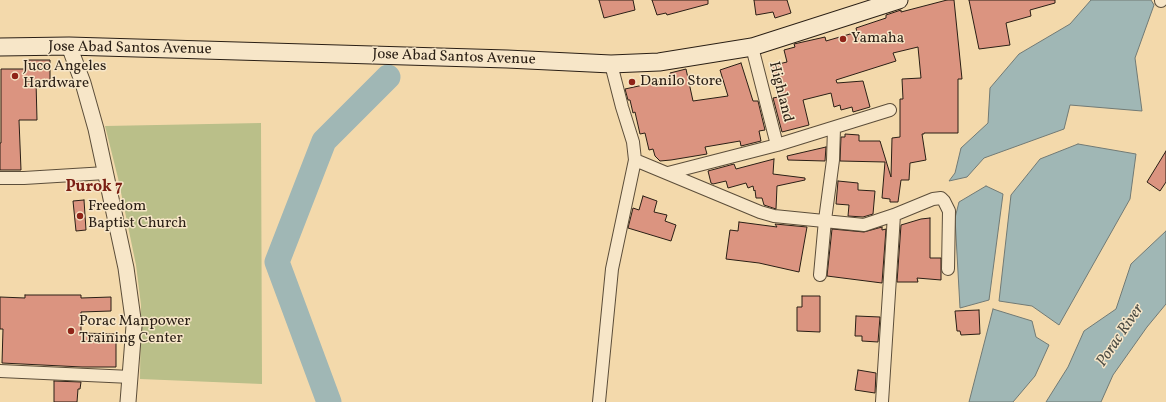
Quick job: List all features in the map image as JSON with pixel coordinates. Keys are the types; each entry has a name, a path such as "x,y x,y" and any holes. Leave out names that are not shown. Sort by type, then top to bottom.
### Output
{"main road":[{"name":"Jose Abad Santos Avenue","path":"0,47 69,46 507,59 611,64 658,62 752,47 899,0"}],"street":[{"path":"69,46 83,84 106,173 126,268 134,326 128,402"},
{"name":"Highland","path":"752,47 777,145"},
{"path":"599,402 612,269 635,160 633,142 611,64"},
{"path":"668,173 777,145 890,110"},
{"path":"820,275 825,220 833,160 834,128"},
{"path":"635,160 767,215 864,225 938,198 944,201 949,211 948,270"},
{"path":"0,178 106,173"},
{"path":"882,402 894,215"},
{"path":"0,371 131,377"}],"green space":[{"path":"261,123 262,384 140,379 141,305 136,265 118,178 105,126"}],"water":[{"path":"1091,0 1151,0 1154,5 1135,58 1142,111 1070,105 1064,129 984,158 967,177 949,181 955,173 961,148 988,123 990,88 1019,54 1070,24"},
{"path":"1078,144 1136,154 1130,199 1059,325 1032,306 999,301 1011,195 1040,159"},
{"path":"986,186 1003,194 989,300 960,308 955,218 959,202"},
{"name":"Porac River","path":"1166,231 1166,304 1147,327 1113,375 1101,402 1046,402 1068,367 1084,331 1116,309 1131,264"},
{"path":"993,309 1032,321 1036,337 1049,345 1035,376 1013,402 969,402"}],"building":[{"path":"599,0 633,0 635,10 604,18"},
{"path":"652,0 708,0 708,4 667,15 666,13 657,15"},
{"path":"754,0 787,0 791,13 775,18 773,12 756,15"},
{"path":"947,0 954,0 962,79 958,79 958,133 922,134 926,160 910,163 909,180 901,180 898,202 890,202 890,199 882,198 885,162 840,161 841,137 845,137 845,134 859,135 859,141 880,141 891,177 892,138 900,137 900,99 903,99 902,79 921,78 918,47 893,53 896,61 836,80 837,83 863,81 870,107 853,112 852,107 841,110 840,105 834,107 831,93 803,100 809,125 782,132 773,98 778,97 770,66 787,62 784,50 795,47 794,44 825,37 826,41 857,32 856,28 886,18 886,15 901,10 901,12"},
{"path":"969,0 1055,0 1055,3 1030,10 1031,16 1006,23 1010,45 979,49"},
{"path":"26,60 50,60 50,82 36,81 37,120 19,120 21,170 0,170 1,69 26,69"},
{"path":"741,63 753,101 758,101 765,130 759,131 761,141 741,146 740,141 705,147 707,154 660,161 655,156 653,149 649,150 645,133 640,134 635,112 633,113 630,100 628,100 625,89 671,79 670,73 686,69 693,101 728,96 720,70"},
{"path":"826,147 825,161 788,160 787,156"},
{"path":"1166,151 1166,182 1160,191 1147,182"},
{"path":"774,159 773,174 805,178 805,180 777,186 776,209 764,205 762,198 756,198 753,186 748,188 746,183 728,188 726,181 713,184 711,183 708,171 734,164 736,169"},
{"path":"838,181 858,183 858,190 875,191 873,214 863,217 848,216 849,205 836,204"},
{"path":"643,196 657,201 654,212 667,215 665,221 676,225 671,241 628,228 633,208 639,210"},
{"name":"Freedom Baptist Church","path":"84,200 86,230 76,231 73,201"},
{"path":"930,218 930,258 941,258 941,280 917,278 918,282 897,282 901,225"},
{"path":"739,222 777,227 775,224 807,227 799,272 759,263 726,259 730,230 738,231"},
{"path":"882,227 882,230 886,229 882,283 827,276 832,229 864,232"},
{"path":"25,295 81,295 81,298 111,297 111,311 81,312 81,333 116,334 116,367 2,363 3,329 0,329 0,297 25,298"},
{"path":"802,296 820,296 820,332 797,331 797,307 802,307"},
{"path":"979,310 980,334 961,335 960,331 957,331 955,311"},
{"path":"856,316 880,317 878,342 862,341 862,336 855,336"},
{"path":"858,370 876,373 875,393 855,390"},
{"path":"54,381 81,382 80,389 78,389 77,402 54,402"}],"waterway":[{"path":"329,402 277,262 324,141 388,77"}],"place":[{"name":"Yamaha","path":"843,39"},
{"name":"Juco Angeles Hardware","path":"15,76"},
{"name":"Danilo Store","path":"632,82"},
{"name":"Freedom Baptist Church","path":"80,216"},
{"name":"Porac Manpower Training Center","path":"71,331"}],"district":[{"name":"Purok 7","path":"94,188"}]}
